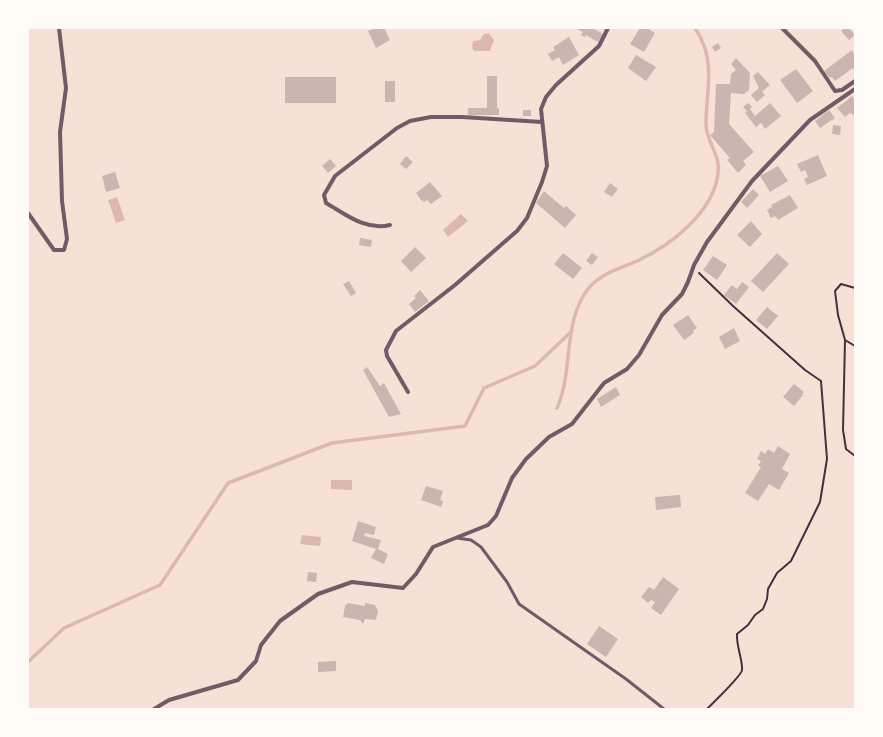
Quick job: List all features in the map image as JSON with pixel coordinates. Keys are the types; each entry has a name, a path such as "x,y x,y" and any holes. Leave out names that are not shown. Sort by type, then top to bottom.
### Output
{"street":[{"path":"28,213 54,250 64,250 67,239 62,200 60,132 66,88 59,28"},
{"path":"408,392 386,356 386,350 396,331 455,285 517,231 527,218 542,182 546,166 541,109 546,97 556,85 599,46 608,28"},
{"path":"782,28 815,61 835,91 842,90 855,81"},
{"path":"154,709 169,700 238,680 256,661 261,645 280,621 318,594 352,582 402,588 416,574 433,547 488,525 496,516 512,478 526,459 549,437 572,424 604,383 627,369 639,355 662,315 682,294 694,265 707,242 752,182 810,120 855,89"},
{"path":"390,226 376,227 360,223 326,203 324,199 335,176 397,128 410,121 431,117 542,122"}],"lane":[{"path":"453,538 471,540 481,547 507,582 519,604 626,679 664,709"}],"path":[{"path":"694,265 733,306 805,370 821,380 827,459 820,502 802,542 791,561 777,573 768,589 767,599 763,609 755,615 748,625 737,634 742,671 737,680 724,689 707,709"},
{"path":"855,288 841,284 835,291 838,315 845,340 843,430 846,449 855,456"},
{"path":"845,340 855,346"}],"shaded area":[{"path":"489,33 494,40 490,51 474,51 472,48 473,41 480,40 484,34"},
{"path":"117,197 125,220 116,223 108,200"},
{"path":"461,214 468,221 448,237 443,230"},
{"path":"331,480 352,480 352,490 331,489"},
{"path":"302,535 321,537 320,546 300,544"}],"building":[{"path":"375,28 384,28 390,40 376,48 368,31"},
{"path":"593,28 603,34 598,42 586,35 585,37 581,35 583,32 577,29"},
{"path":"640,28 647,28 655,33 644,52 630,44"},
{"path":"845,28 849,28 855,35 849,40 841,31"},
{"path":"569,37 579,55 563,65 559,57 552,61 548,54 555,50 553,47"},
{"path":"718,43 721,48 715,52 712,47"},
{"path":"852,50 855,55 855,71 853,68 835,81 832,77 830,78 824,71"},
{"path":"636,55 656,67 646,81 628,68"},
{"path":"736,58 750,73 749,90 744,94 731,93 729,124 754,152 743,161 746,165 738,173 727,160 730,158 710,135 714,132 716,84 730,84 731,74 736,70 731,64"},
{"path":"796,69 813,91 797,103 780,80"},
{"path":"758,72 770,85 762,92 765,95 757,102 751,95 759,88 753,76"},
{"path":"487,76 497,76 497,108 499,109 499,115 468,115 468,108 487,108"},
{"path":"285,77 336,77 336,103 285,103"},
{"path":"385,81 395,81 395,102 385,102"},
{"path":"852,96 855,100 855,116 850,113 845,117 837,108"},
{"path":"748,103 752,107 750,109 755,116 770,103 781,116 765,129 761,123 756,127 745,113 747,111 743,107"},
{"path":"523,110 531,110 531,116 523,116"},
{"path":"829,110 835,118 820,128 815,121"},
{"path":"833,125 841,126 840,135 832,134"},
{"path":"818,155 827,176 807,185 804,179 808,177 805,170 801,172 797,164"},
{"path":"406,156 413,162 406,169 400,164"},
{"path":"330,159 336,166 328,173 322,166"},
{"path":"778,166 788,181 770,192 760,176"},
{"path":"115,172 120,188 106,192 102,176"},
{"path":"430,182 442,196 431,204 427,200 424,202 421,200 416,193"},
{"path":"610,183 618,189 612,197 604,192"},
{"path":"753,189 759,195 747,208 741,202"},
{"path":"544,191 564,208 566,206 576,215 565,228 536,203"},
{"path":"790,195 798,208 778,220 775,216 771,218 767,210 772,207 771,205"},
{"path":"751,221 762,234 750,247 737,235"},
{"path":"360,238 372,240 371,247 359,245"},
{"path":"415,247 426,258 411,272 401,261"},
{"path":"563,253 582,268 573,279 554,264"},
{"path":"592,253 598,257 592,265 586,261"},
{"path":"777,253 789,264 763,292 751,281"},
{"path":"713,256 727,265 717,280 703,270"},
{"path":"349,281 356,293 351,296 343,284"},
{"path":"742,282 749,287 736,304 724,295 732,285 737,289"},
{"path":"420,290 429,301 415,312 409,304 416,298 414,296"},
{"path":"767,307 778,316 767,329 756,320"},
{"path":"688,315 697,328 693,331 694,333 684,340 673,325"},
{"path":"734,328 740,341 725,349 719,337"},
{"path":"367,367 380,386 384,383 401,414 389,417 363,370"},
{"path":"794,384 804,392 794,406 783,397"},
{"path":"616,387 620,395 601,407 597,399"},
{"path":"778,446 790,454 782,469 789,473 779,490 769,484 758,501 745,493 761,467 758,466 761,461 757,459 761,451 765,454 768,449 774,453"},
{"path":"426,486 443,491 440,500 443,501 441,507 421,500"},
{"path":"680,495 681,507 656,510 655,497"},
{"path":"358,521 376,527 374,535 365,533 364,536 381,540 378,549 388,554 384,564 371,558 376,549 352,541"},
{"path":"308,572 317,573 316,582 307,581"},
{"path":"663,577 679,589 661,615 651,608 655,602 651,600 648,603 641,597 649,587 654,590"},
{"path":"348,603 365,606 365,603 375,605 378,611 376,620 365,619 363,624 360,620 343,617 345,606"},
{"path":"599,626 618,639 606,657 587,644"},
{"path":"336,661 336,671 318,672 318,662"}],"waterway":[{"path":"557,408 565,378 571,332 580,302 588,289 604,275 650,255 676,237 699,214 715,187 718,166 716,154 708,137 706,124 709,75 708,63 702,40 695,28"},
{"path":"28,662 64,628 160,585 228,483 332,443 465,426 484,388 535,366 572,331"}]}
